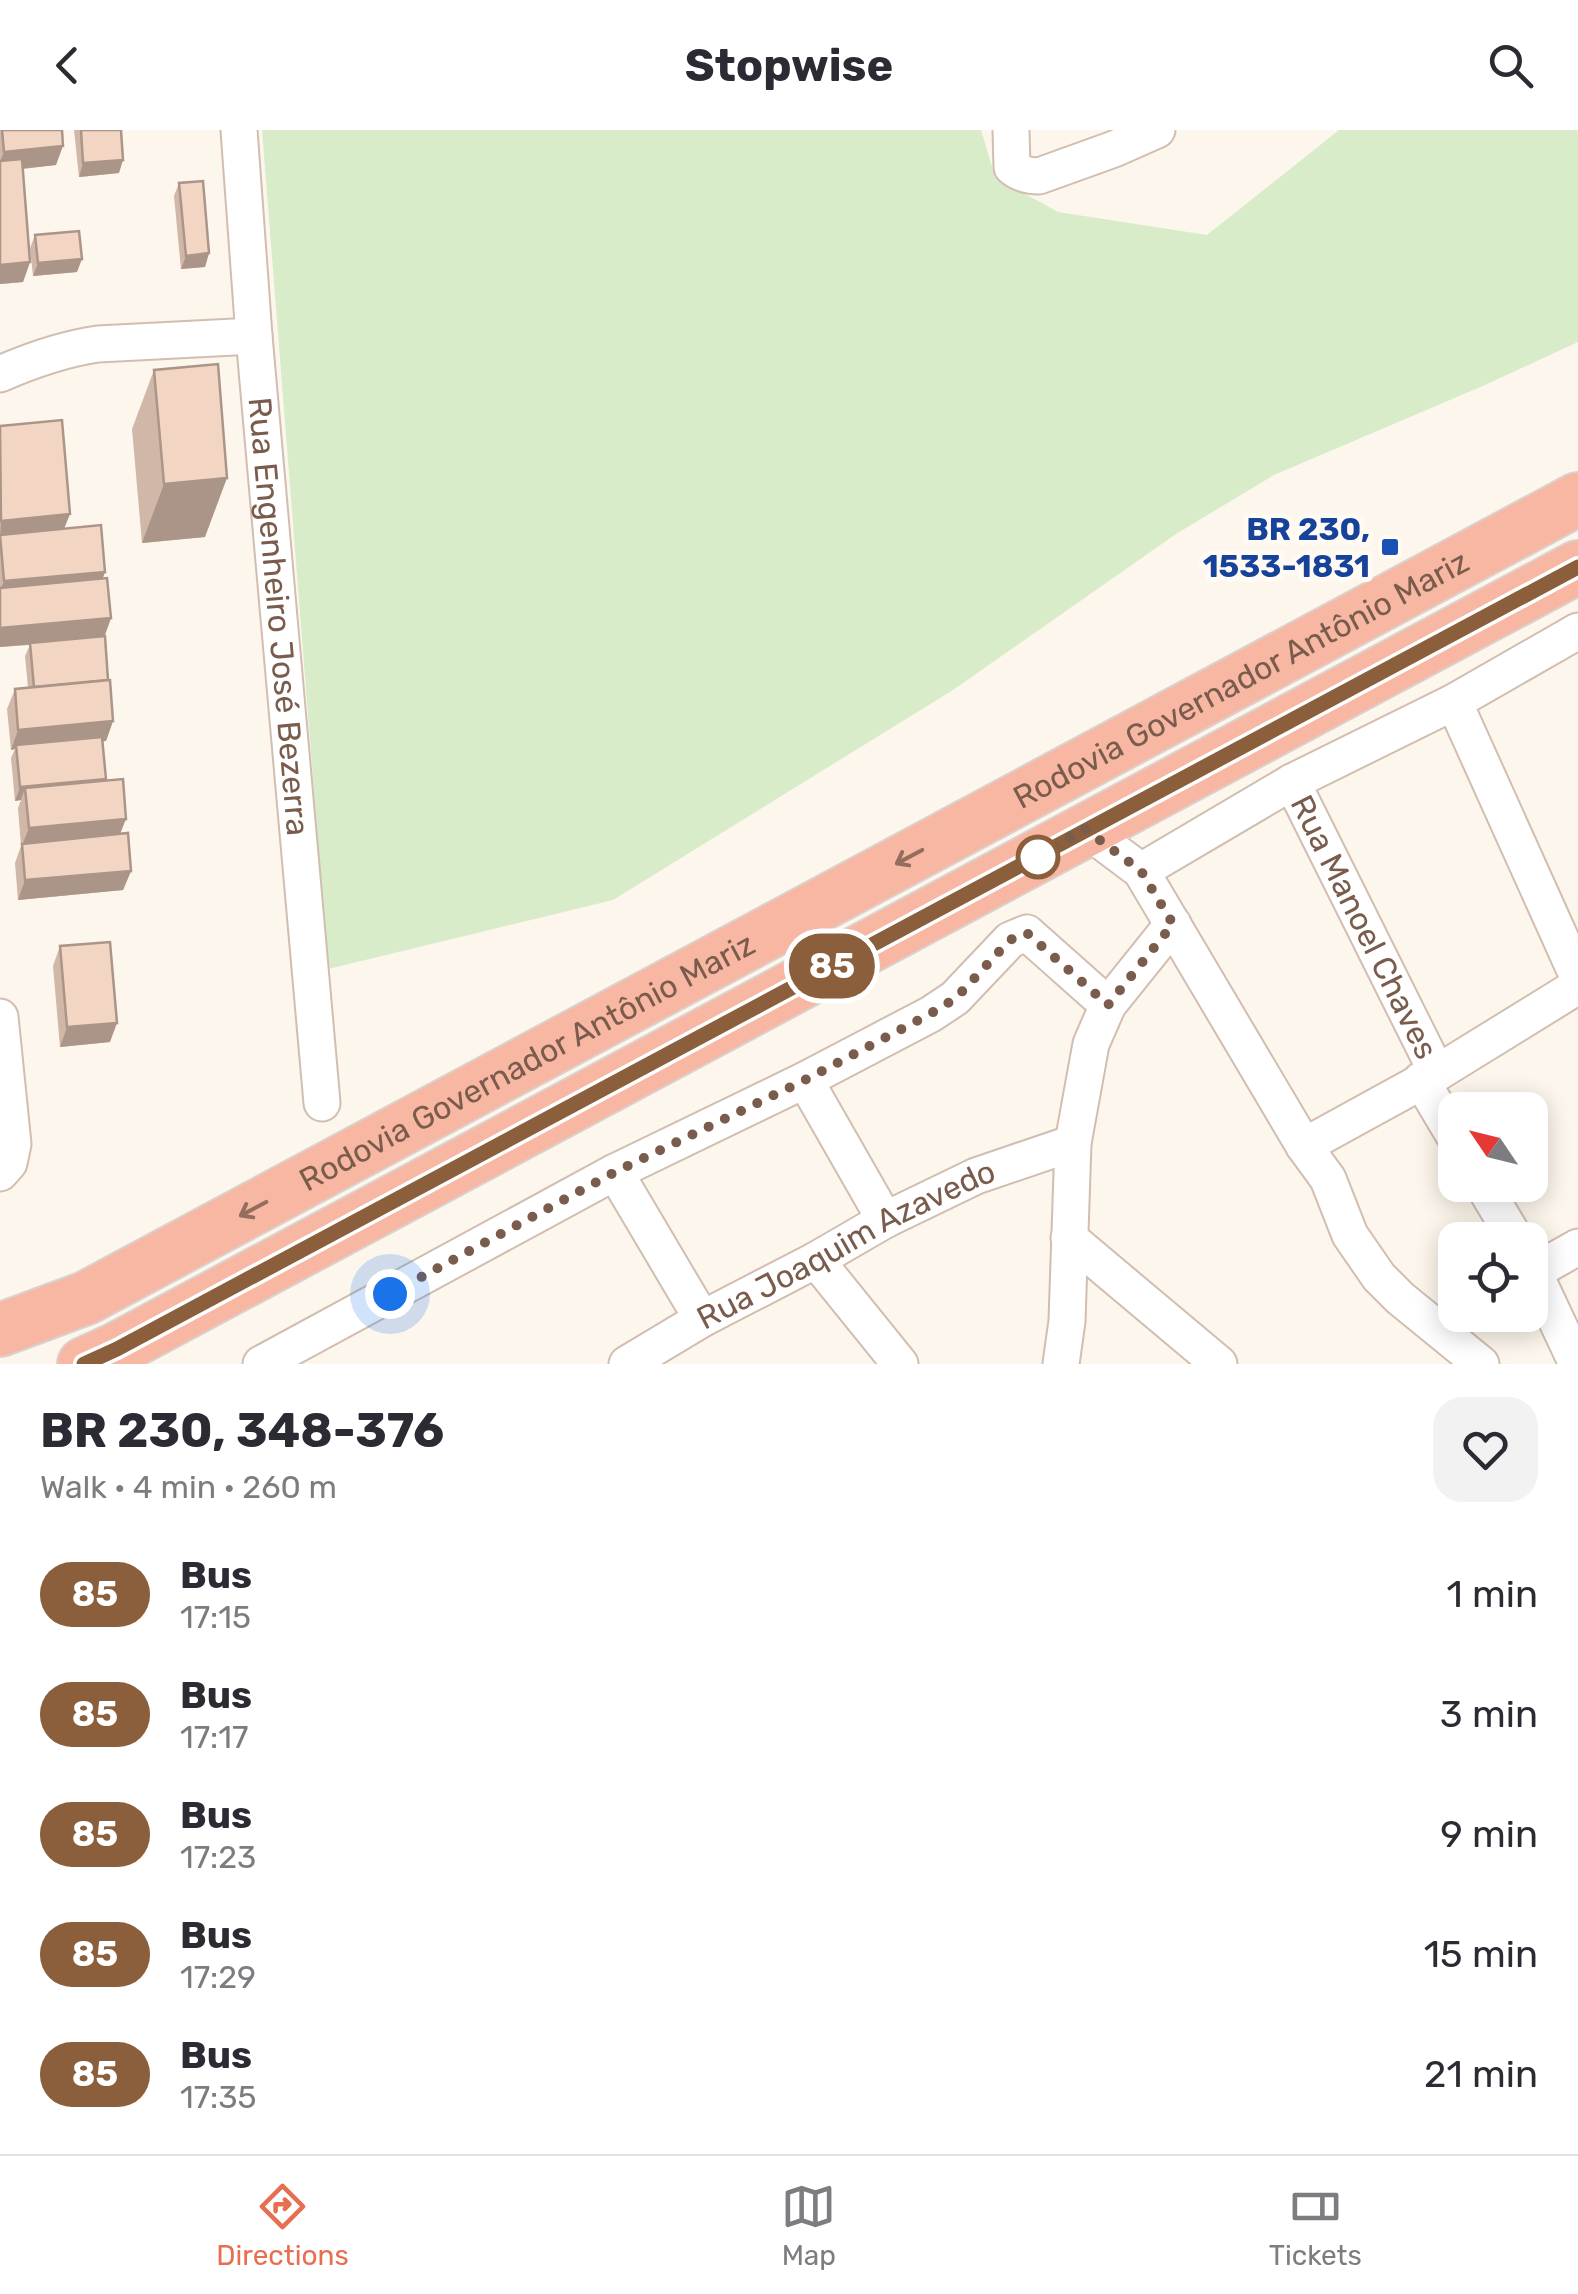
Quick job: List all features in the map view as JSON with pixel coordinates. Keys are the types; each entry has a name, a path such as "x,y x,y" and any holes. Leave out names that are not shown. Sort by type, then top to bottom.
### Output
{"highway":[{"name":"Rodovia Governador Antônio Mariz","path":"0,1330 86,1298 1578,500"},
{"name":"Rodovia Governador Antônio Mariz","path":"110,1359 1085,829 1575,577"}],"street":[{"name":"Rua Engenheiro José Bezerra","path":"239,130 322,1104"},
{"path":"1010,130 1012,167 1030,176 1114,149 1157,130"},
{"path":"0,374 31,360 98,344 254,336"},
{"path":"1141,871 1292,782 1454,702 1578,631"},
{"path":"1454,702 1578,977"},
{"name":"Rua Manoel Chaves","path":"1292,782 1438,1097"},
{"path":"1085,829 1141,871 1304,1146 1328,1179 1350,1234 1379,1277 1400,1298 1438,1317"},
{"path":"1061,1364 1067,1321 1073,1143 1090,1044 1108,1005 1173,924"},
{"path":"262,1364 615,1172 930,1014 956,998 1010,940 1027,933 1108,1005"},
{"path":"1304,1146 1578,986"},
{"path":"0,1017 6,1159"},
{"path":"805,1080 885,1220"},
{"name":"Rua Joaquim Azavedo","path":"627,1364 692,1339 885,1220 976,1176 1073,1143"},
{"path":"615,1172 692,1339"},
{"path":"1068,1238 1219,1364"},
{"path":"1548,1262 1578,1247"},
{"path":"816,1260 900,1364"},
{"path":"1548,1304 1577,1364"},
{"path":"1457,1332 1481,1364"}],"green space":[{"path":"262,130 981,130 995,177 1058,212 1207,235 1339,130 1578,130 1578,342 1274,475 1176,534 953,690 613,900 328,969"}],"building":[{"path":"2,130 62,130 63,146 4,152"},
{"path":"81,130 121,130 123,160 83,163"},
{"path":"22,159 30,262 0,265 0,161"},
{"path":"203,181 209,253 186,256 179,183"},
{"path":"79,231 82,259 38,263 35,235"},
{"path":"218,364 227,478 164,484 154,370"},
{"path":"62,420 70,514 1,521 0,426"},
{"path":"101,525 105,572 4,581 0,535"},
{"path":"107,578 111,618 0,628 0,588"},
{"path":"105,636 108,680 34,687 30,643"},
{"path":"110,680 113,721 18,730 15,689"},
{"path":"102,737 106,779 20,787 16,745"},
{"path":"123,779 126,819 29,828 25,788"},
{"path":"128,833 131,871 25,880 22,844"},
{"path":"110,942 117,1023 67,1027 60,946"}],"bus line":[{"name":"85","path":"84,1364 1578,567"}],"place":[{"name":"BR 230, 1533-1831","path":"1390,547"}],"route":[{"path":"390,1294 615,1172 930,1014 956,998 1010,940 1027,933 1108,1005 1173,924 1141,871 1085,829 1038,857"}]}
